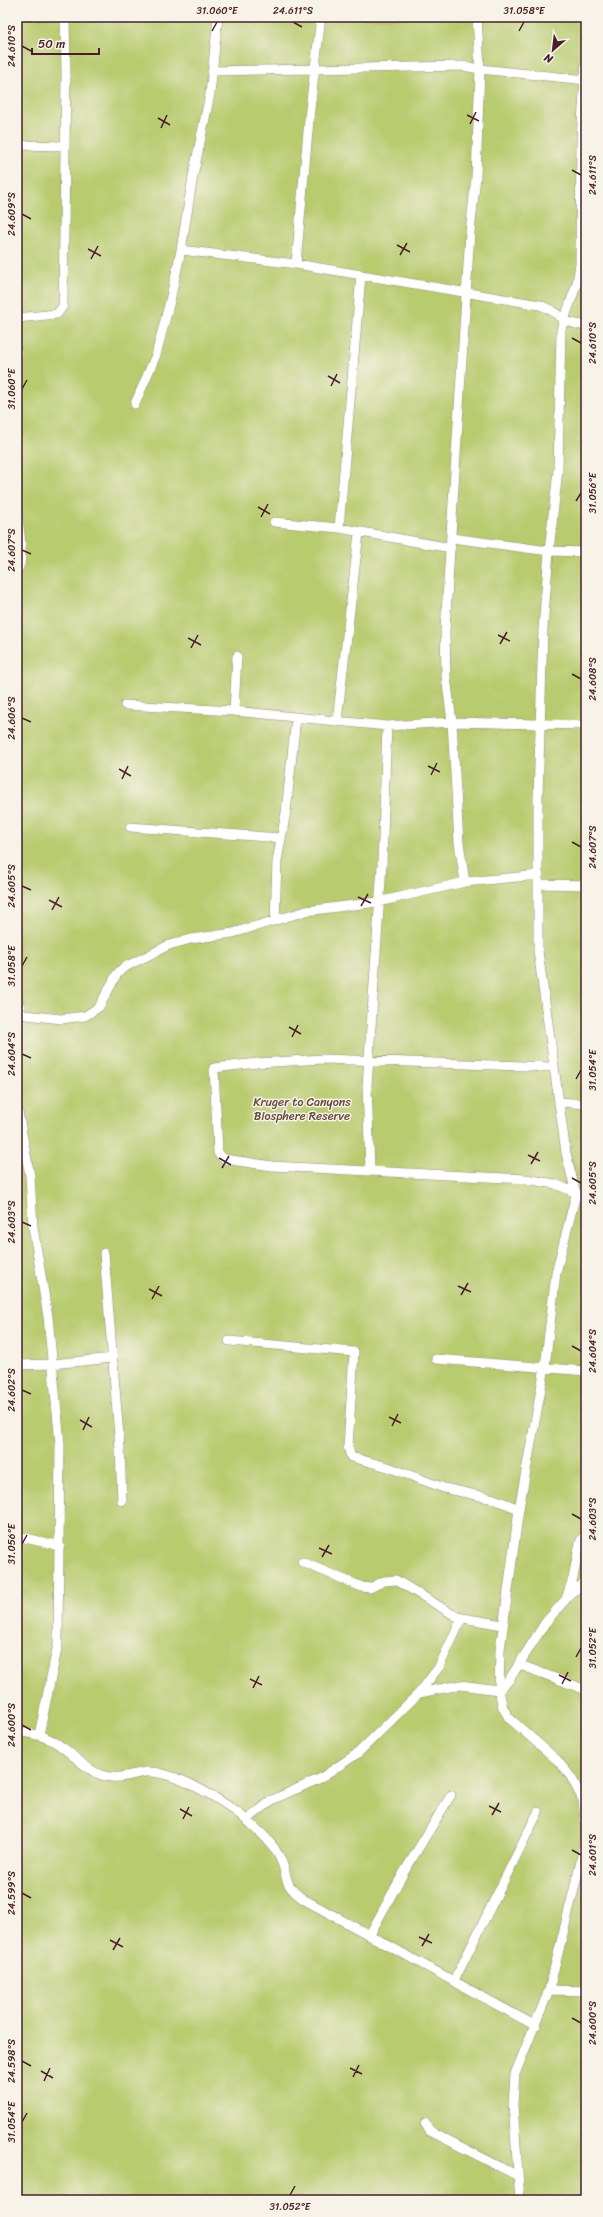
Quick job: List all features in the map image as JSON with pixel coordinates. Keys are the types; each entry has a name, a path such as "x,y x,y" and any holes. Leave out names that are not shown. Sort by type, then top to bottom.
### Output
{"street":[{"path":"17,318 56,314 63,306 66,73 65,17"},
{"path":"135,404 151,368 160,339 181,250 192,176 210,94 218,17"},
{"path":"296,264 321,17"},
{"path":"465,882 457,812 452,722 445,658 466,293 476,177 480,69 477,17"},
{"path":"520,2200 513,2084 518,2066 536,2026 549,1990 581,1861 586,1829 585,1800 571,1777 557,1760 509,1718 503,1708 499,1690 500,1650 519,1509 545,1367 556,1273 576,1194 566,1153 558,1102 538,951 538,799 540,724 549,551 558,470 561,342 564,319 577,283 580,264 586,60"},
{"path":"212,71 437,65 462,66 585,80"},
{"path":"17,145 65,146"},
{"path":"181,250 296,264 540,305 554,311 574,325 586,326"},
{"path":"339,528 361,275"},
{"path":"17,351 17,389"},
{"path":"17,510 21,558 20,567 17,570"},
{"path":"274,522 339,528 359,533 451,543 549,551 586,552"},
{"path":"337,720 359,533"},
{"path":"234,711 237,656"},
{"path":"124,705 234,711 386,726 452,722 586,725"},
{"path":"275,920 277,861 286,812 296,718"},
{"path":"370,1171 367,1101 378,902 382,865 386,726"},
{"path":"130,827 281,838"},
{"path":"17,993 19,1014 61,1018 86,1016 99,1007 117,974 130,963 169,945 191,939 233,933 306,911 378,902 465,882 539,880 586,885"},
{"path":"553,1067 296,1060 214,1068 216,1144 220,1157 233,1161 272,1166 526,1179 554,1184 586,1197"},
{"path":"558,1102 586,1104"},
{"path":"17,1106 30,1176 33,1227 42,1278 60,1444 58,1644 39,1735"},
{"path":"104,1253 113,1358 122,1501"},
{"path":"230,1341 354,1352 348,1447 352,1457 365,1462 388,1467 444,1488 494,1499 519,1509"},
{"path":"17,1364 52,1364 113,1358"},
{"path":"436,1358 586,1371"},
{"path":"566,1599 573,1578 580,1542 586,1532"},
{"path":"17,1536 60,1546"},
{"path":"302,1562 362,1587 370,1588 384,1581 396,1580 446,1611 462,1618 504,1625"},
{"path":"499,1690 509,1680 545,1623 566,1599 582,1589 586,1580"},
{"path":"247,1820 272,1800 321,1778 358,1752 419,1693 439,1666 462,1618"},
{"path":"518,1664 586,1690"},
{"path":"419,1693 460,1685 499,1690"},
{"path":"17,1732 39,1735 63,1747 86,1768 100,1775 115,1778 146,1772 172,1776 183,1780 247,1820 274,1847 280,1858 287,1883 292,1891 369,1936 536,2026"},
{"path":"369,1936 397,1885 451,1795"},
{"path":"454,1981 538,1812"},
{"path":"549,1990 586,1991"},
{"path":"425,2123 430,2131 518,2176"}],"green space":[{"name":"Kruger to Canyons Biosphere Reserve","path":"17,17 586,17 586,2200 17,2200"}]}
